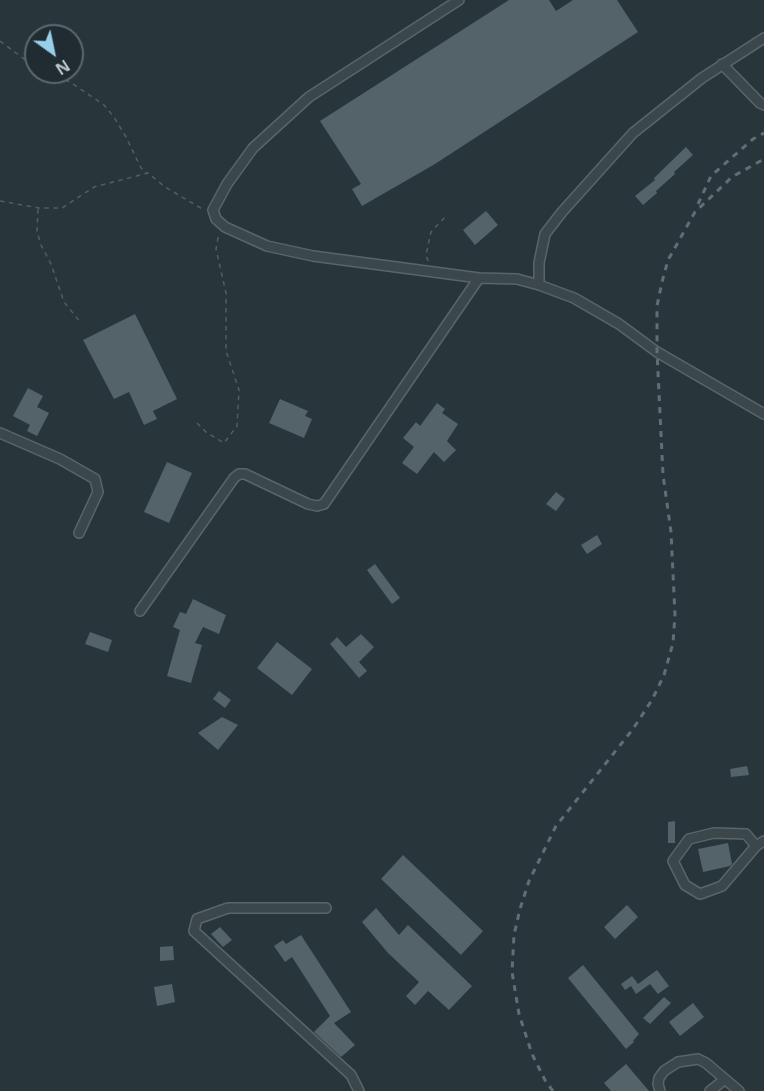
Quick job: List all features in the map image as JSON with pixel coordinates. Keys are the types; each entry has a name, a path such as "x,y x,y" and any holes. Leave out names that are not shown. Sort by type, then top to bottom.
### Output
{"street":[{"path":"459,0 309,97 254,148 227,184 213,210 216,219 225,227 267,246 313,256 479,278 517,279 539,285 574,298 619,324 657,352 764,414"},
{"path":"539,285 539,263 546,234 562,212 633,133 702,78 764,38"},
{"path":"722,64 764,105"},
{"path":"140,611 239,474 245,474 308,504 317,506 324,504 479,278"},
{"path":"0,433 60,459 95,480 98,492 79,533"},
{"path":"714,833 746,834 760,843 722,886 700,894 685,885 673,861 689,839 714,833"},
{"path":"326,908 228,908 197,919 194,931 351,1075 358,1091"},
{"path":"660,1091 659,1078 664,1071 688,1059 698,1059 706,1063 739,1091"},
{"path":"710,1091 724,1080"}],"path":[{"path":"0,41 24,59"},
{"path":"73,84 104,105 114,117 141,168 165,187 198,205 216,219 219,235 216,249 226,293 225,351 239,390 237,426 224,443 206,432 197,423"},
{"path":"0,201 39,208 62,208 94,187 148,173"},
{"path":"39,208 36,231 41,245 51,264 64,302 81,323"},
{"path":"430,271 426,255 431,232 445,217"}],"building":[{"path":"509,0 549,0 556,11 573,0 617,0 638,32 435,164 362,206 352,189 361,184 320,121"},
{"path":"686,147 693,155 643,205 635,196 655,180 654,178"},
{"path":"486,211 498,225 475,245 463,230"},
{"path":"135,314 177,399 153,411 157,419 144,425 129,392 114,399 83,340"},
{"path":"28,388 43,396 37,407 49,413 37,436 27,431 30,425 13,416"},
{"path":"280,399 308,411 305,416 312,419 304,438 269,423"},
{"path":"437,403 445,409 442,413 458,424 447,441 456,450 444,462 434,452 417,474 402,463 414,447 403,438 416,422 420,426"},
{"path":"167,462 192,473 169,523 144,512"},
{"path":"556,492 565,499 556,511 546,504"},
{"path":"597,535 602,544 587,554 581,545"},
{"path":"375,564 400,598 392,604 367,570"},
{"path":"193,599 226,615 219,634 203,627 195,643 202,645 191,683 167,676 180,630 173,627 180,612 186,614"},
{"path":"90,632 112,640 108,652 85,644"},
{"path":"361,634 374,647 359,662 367,671 359,678 330,644 337,637 346,647"},
{"path":"277,642 312,669 292,695 257,668"},
{"path":"219,691 231,700 225,708 213,699"},
{"path":"222,717 238,725 218,750 198,733"},
{"path":"747,766 749,775 731,777 730,769"},
{"path":"675,821 675,843 668,843 668,822"},
{"path":"728,843 732,864 703,872 698,849"},
{"path":"403,855 483,931 461,955 381,879"},
{"path":"627,905 638,917 615,939 604,927"},
{"path":"376,908 399,935 408,925 472,986 449,1010 428,991 415,1005 406,996 419,982 388,953 362,922"},
{"path":"220,927 232,940 223,947 211,934"},
{"path":"301,935 351,1012 334,1023 355,1045 341,1057 314,1032 330,1016 292,957 285,962 274,946 283,940 286,944"},
{"path":"173,946 174,960 160,961 160,947"},
{"path":"583,965 639,1034 626,1049 568,978"},
{"path":"657,970 669,986 658,994 650,984 636,994 631,986 625,990 621,984 632,976 638,984"},
{"path":"172,984 175,1002 157,1006 154,987"},
{"path":"664,997 671,1003 650,1024 643,1018"},
{"path":"693,1003 704,1017 680,1036 669,1022"},
{"path":"626,1064 649,1091 611,1091 604,1083"}],"railway":[{"path":"698,204 711,176 753,139 764,133"},
{"path":"553,1091 532,1054 519,1014 512,972 514,935 529,881 556,826 633,729 652,700 664,675 673,643 675,615 671,532 663,475 657,306 668,260 695,212 732,177 764,159"}]}
